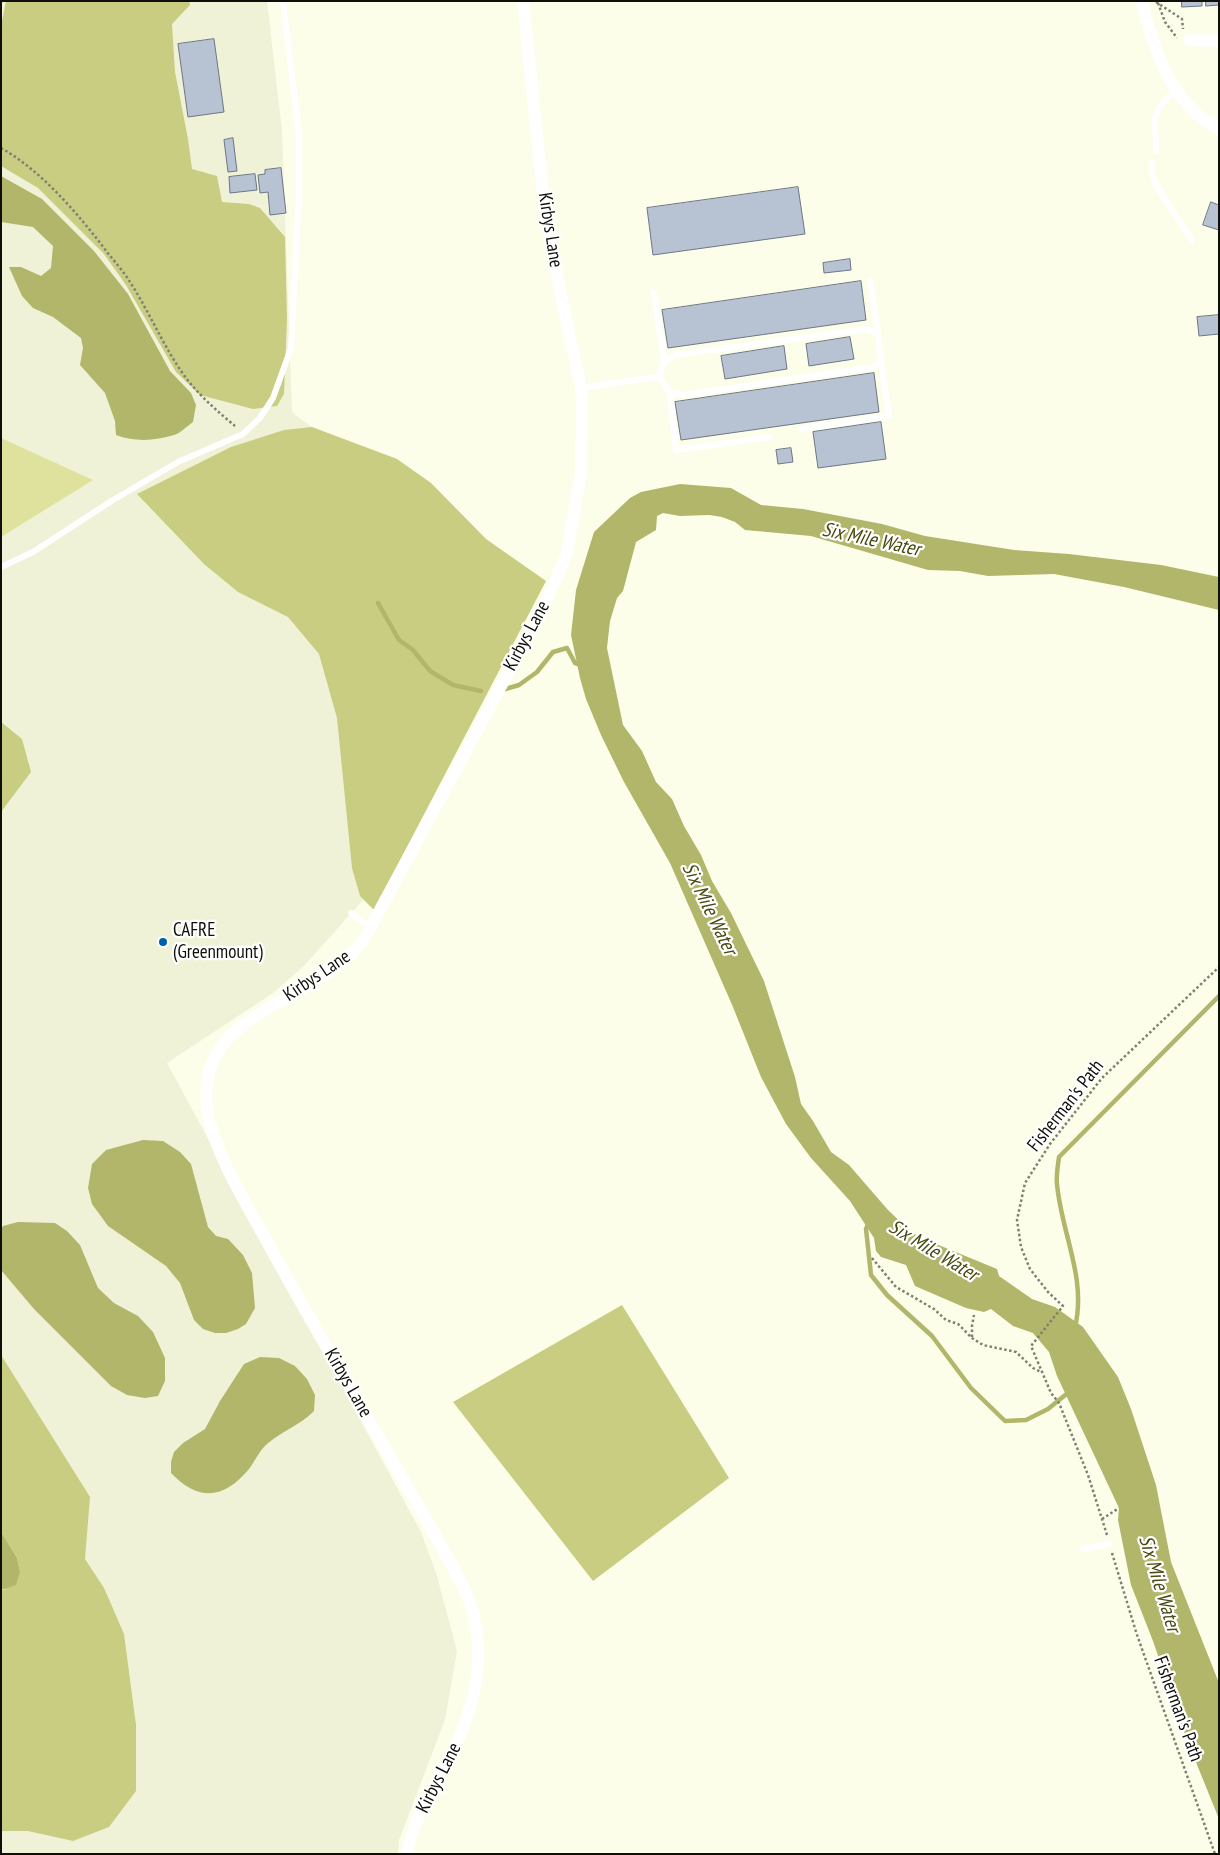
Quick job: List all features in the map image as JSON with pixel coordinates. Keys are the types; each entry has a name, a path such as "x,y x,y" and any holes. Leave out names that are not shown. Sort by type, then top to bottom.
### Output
{"street":[{"name":"Kirbys Lane","path":"407,1854 420,1814 444,1770 463,1729 472,1701 478,1657 474,1616 465,1590 443,1549 284,1273 239,1190 215,1141 207,1113 206,1086 211,1066 226,1039 248,1020 333,976 363,941 539,616 557,580 567,552 581,472 581,388 550,236 523,1"},
{"path":"1142,1 1157,56 1176,90 1200,117 1219,129"},
{"path":"1189,40 1219,42"}],"lane":[{"path":"1,567 33,552 112,500 178,462 243,434 260,418 273,398 291,348 299,192 299,136 284,1"},
{"path":"1156,150 1157,142 1154,123 1156,113 1161,104 1176,90"},
{"path":"1152,162 1155,183 1192,241"},
{"path":"802,429 889,416 870,280"},
{"path":"654,293 664,362 659,377"},
{"path":"664,362 676,355 867,329 878,334"},
{"path":"670,392 683,395 855,370 874,367 881,361"},
{"path":"581,388 659,377"},
{"path":"659,377 670,392 676,450 770,437"},
{"path":"350,912 370,928"},
{"path":"1083,1549 1109,1544"}],"path":[{"path":"1150,1 1158,3 1182,18 1183,32 1189,40"},
{"path":"1158,3 1164,22 1173,35 1180,41 1189,40"},
{"path":"1,148 14,155 42,178 80,218 130,282 172,357 187,379 211,405 243,434"},
{"name":"Fisherman's Path","path":"1215,1854 1137,1635 1088,1475 1059,1404 1051,1393 1031,1346 1063,1306 1048,1292 1030,1269 1021,1247 1016,1220 1025,1183 1050,1144 1102,1078 1219,967"},
{"path":"872,1258 896,1287 934,1309 946,1320 958,1324 972,1338 983,1345 1016,1352 1032,1368 1042,1373"},
{"path":"972,1338 974,1315"},
{"path":"1102,1520 1119,1508"}],"shaded area":[{"name":"CAFRE (Greenmount)","path":"1,1 267,1 282,131 292,412 313,428 397,459 431,483 486,539 546,581 363,900 304,966 273,993 167,1063 421,1532 437,1576 457,1651 445,1720 399,1840 398,1854 1,1854"},
{"path":"6,1 189,1 190,5 172,24 175,72 192,169 217,176 222,202 249,204 260,208 285,237 287,320 284,394 277,406 253,409 200,395 176,372 126,285 104,254 38,188 1,166 1,26"},
{"path":"312,427 397,459 431,483 486,539 546,581 374,910 360,896 352,868 337,718 319,654 288,617 238,592 204,564 137,494 231,447 284,430"},
{"path":"1,438 93,480 1,537"},
{"path":"1,722 22,739 31,772 1,812"},
{"path":"622,1305 729,1478 593,1581 453,1402"},
{"path":"1,1355 90,1497 85,1559 104,1588 124,1634 136,1725 136,1791 109,1827 73,1841 28,1831 1,1831 1,1590 4,1590 20,1571 17,1558 1,1532"}],"water":[{"path":"1,176 42,199 94,251 128,294 170,371 191,393 196,405 193,422 182,431 159,439 137,440 116,435 115,421 105,393 80,365 83,348 81,338 53,317 33,308 22,296 9,267 21,267 41,276 51,268 53,246 33,227 1,222"},
{"name":"Six Mile Water","path":"680,484 731,488 761,505 803,509 882,524 925,536 1014,550 1069,554 1161,565 1219,577 1219,610 1124,587 1054,574 988,576 960,571 928,570 811,536 745,530 735,522 722,517 709,515 680,516 663,513 657,516 656,530 636,542 623,591 617,598 610,621 607,648 623,725 642,751 656,782 672,799 684,826 701,855 712,881 731,913 764,981 795,1077 801,1104 831,1152 849,1165 888,1210 911,1232 997,1269 999,1276 1032,1299 1055,1307 1083,1327 1118,1377 1131,1409 1156,1485 1171,1562 1219,1683 1219,1819 1187,1740 1153,1641 1131,1585 1118,1520 1119,1508 1057,1376 1049,1352 1033,1333 1013,1326 991,1309 984,1312 966,1308 915,1286 906,1265 881,1257 876,1251 874,1238 850,1201 811,1158 786,1124 761,1077 733,1007 670,863 624,782 586,699 571,635 576,590 594,532 630,498 641,492"},
{"path":"143,1140 163,1141 180,1152 191,1164 208,1227 216,1236 228,1239 243,1255 252,1273 255,1308 246,1324 238,1329 226,1333 215,1333 203,1329 194,1320 180,1283 166,1266 108,1226 92,1204 88,1188 92,1164 106,1150"},
{"path":"18,1222 55,1223 67,1231 80,1245 98,1288 114,1303 138,1316 153,1332 165,1358 165,1381 158,1396 145,1398 127,1395 111,1386 34,1309 1,1270 1,1229 3,1226"},
{"path":"260,1357 279,1358 295,1366 307,1379 315,1395 314,1411 267,1444 249,1469 230,1486 221,1491 211,1493 191,1489 171,1473 171,1462 174,1452 183,1443 205,1429 220,1401 244,1364"},
{"path":"1,1532 17,1558 20,1571 16,1585 1,1590"}],"building":[{"path":"1182,1 1202,1 1202,6 1182,7"},
{"path":"1206,1 1219,1 1219,5 1206,6"},
{"path":"214,39 224,112 188,117 178,44"},
{"path":"233,138 237,171 228,172 224,140"},
{"path":"281,168 286,213 270,215 268,192 260,193 258,175 265,174 265,170"},
{"path":"255,174 257,190 230,193 229,177"},
{"path":"798,187 805,234 653,255 647,208"},
{"path":"1211,202 1219,205 1219,230 1203,225"},
{"path":"850,259 851,270 824,273 823,263"},
{"path":"861,281 866,320 668,348 662,310"},
{"path":"1219,315 1219,334 1199,336 1197,317"},
{"path":"850,337 854,359 809,366 806,344"},
{"path":"784,346 787,369 725,379 721,356"},
{"path":"874,373 879,412 681,440 675,402"},
{"path":"881,422 886,459 818,468 813,432"},
{"path":"791,448 793,462 778,464 776,450"}],"waterway":[{"path":"378,603 399,640 413,650 430,671 453,685 481,691"},
{"path":"502,690 519,685 537,672 553,652 567,648 575,663 581,665"},
{"path":"1075,1327 1078,1291 1076,1273 1059,1202 1057,1181 1059,1157 1219,996"},
{"path":"869,1222 866,1229 871,1275 887,1295 932,1336 971,1388 1005,1421 1026,1420 1048,1409 1069,1392"}],"place":[{"name":"CAFRE (Greenmount)","path":"163,942"}]}
